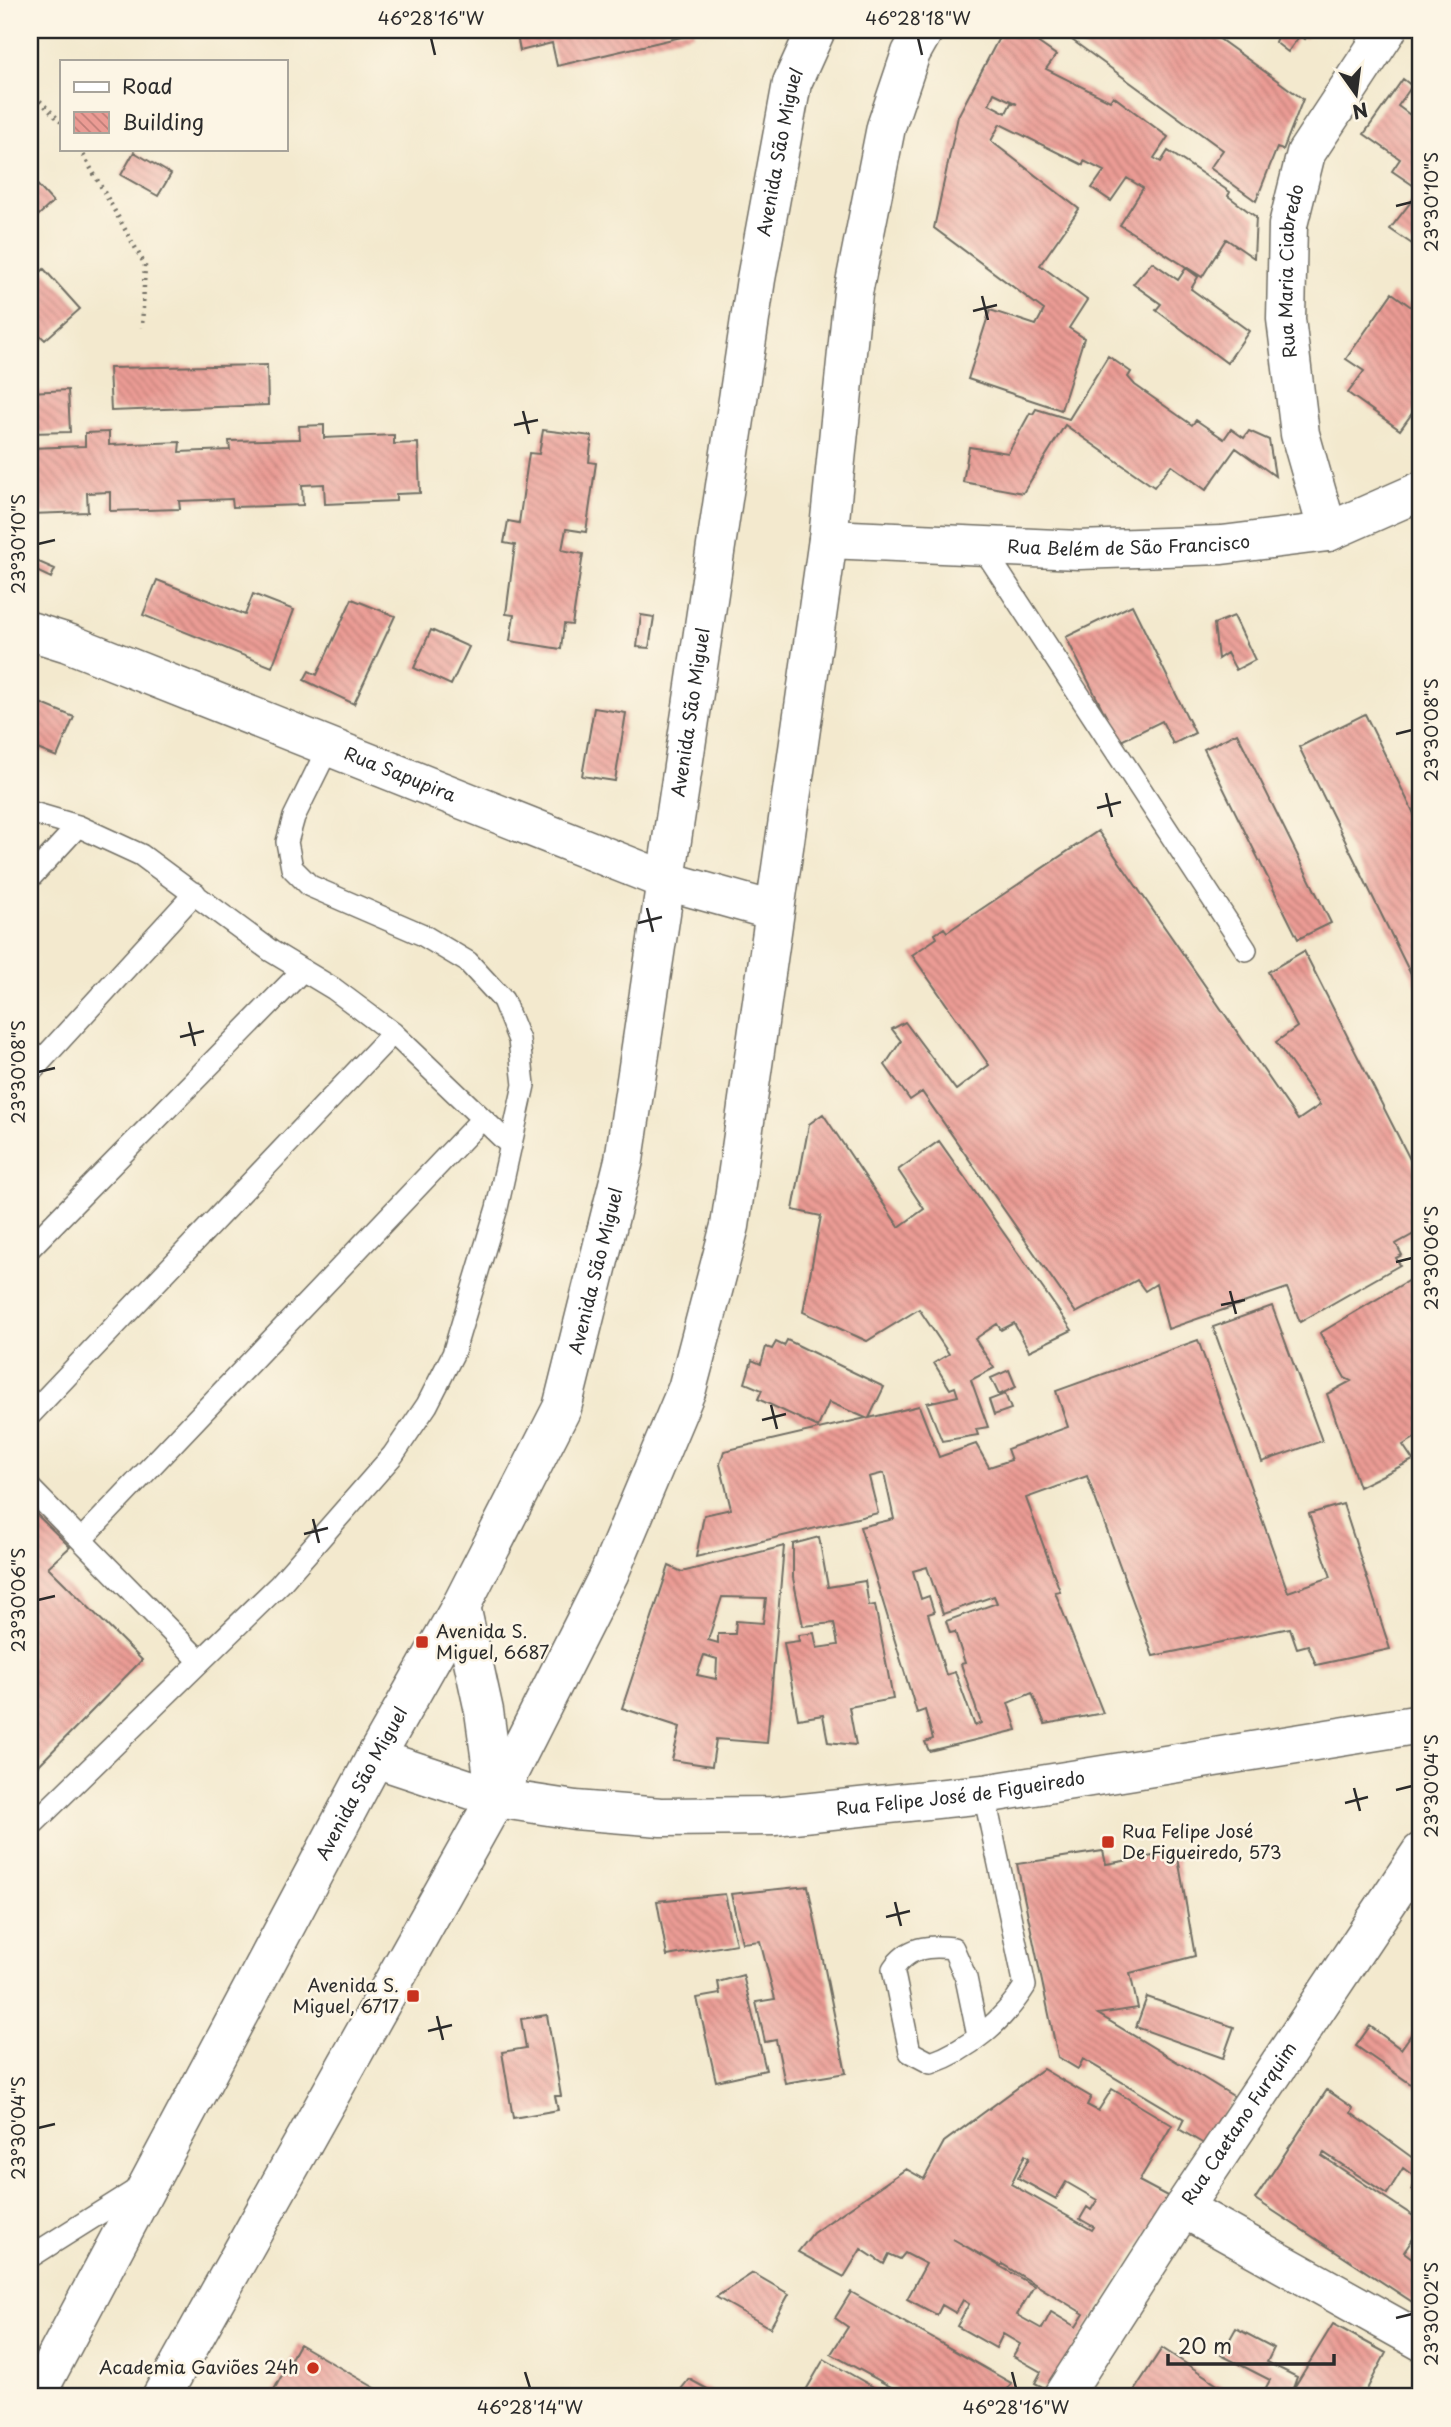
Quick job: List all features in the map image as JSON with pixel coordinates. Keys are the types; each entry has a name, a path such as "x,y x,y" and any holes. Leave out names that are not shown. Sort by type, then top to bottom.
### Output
{"main road":[{"name":"Avenida São Miguel","path":"35,2397 374,1758 461,1606 562,1408 624,1160 758,265 792,83 816,30"},
{"path":"161,2397 496,1798 609,1574 687,1389 730,1226 828,539 853,293 887,127 911,53 923,30"},
{"name":"Rua Maria Ciabredo","path":"1328,532 1300,434 1286,318 1288,225 1306,153 1387,30"},
{"name":"Rua Belém de São Francisco","path":"828,539 984,548 1079,550 1222,545 1328,532 1421,492"},
{"name":"Rua Sapupira","path":"30,631 329,746 667,881 774,911"},
{"path":"461,1606 484,1711 496,1798"},
{"name":"Rua Felipe José de Figueiredo","path":"374,1758 496,1798 575,1810 686,1817 774,1816 984,1794 1421,1724"},
{"name":"Rua Caetano Furquim","path":"1062,2397 1421,1852"},
{"path":"1184,2208 1421,2341"}],"lane":[{"path":"984,548 1246,950"},
{"path":"30,1827 280,1584 393,1455 427,1405 453,1354 497,1208 524,1085 519,1040 503,1000 468,962 421,934 310,886 292,868 287,842 294,817 329,746"},
{"path":"30,813 78,826 141,855 195,892 261,943 393,1033 511,1146"},
{"path":"30,878 78,826"},
{"path":"30,1073 195,892"},
{"path":"30,1248 303,970"},
{"path":"30,1415 393,1033"},
{"path":"81,1540 482,1119"},
{"path":"30,1488 200,1661"},
{"path":"978,2036 966,1978 953,1948 930,1945 902,1956 894,1969 911,2052 931,2063 955,2055 978,2036 1012,2007 1025,1986 984,1794"},
{"path":"30,2257 150,2181"}],"path":[{"path":"30,91 60,121"},
{"path":"81,150 145,265 142,328"}],"building":[{"path":"516,30 693,30 694,34 557,66 552,43 520,51"},
{"path":"1003,30 1020,30 1056,55 1046,69 1110,101 1113,96 1168,137 1154,158 1161,162 1168,151 1230,192 1228,196 1256,217 1254,258 1226,239 1202,277 1120,225 1143,188 1127,178 1111,201 1092,188 1104,171 1084,161 1083,165 1000,124 991,141 1079,209 1040,265 1087,300 1069,328 1084,338 1061,410 968,379 990,310 1036,325 1044,310 934,228 958,116","holes":["994,93 1017,104 1011,103 1006,113 989,104"]},
{"path":"1207,30 1303,99 1283,150 1277,148 1256,201 1210,168 1223,150 1061,32"},
{"path":"1266,30 1311,30 1305,39 1300,35 1288,52 1275,42 1277,37"},
{"path":"1403,79 1412,86 1398,106 1421,123 1421,238 1415,246 1390,229 1420,190 1392,171 1400,159 1364,134"},
{"path":"134,152 171,174 158,196 121,175"},
{"path":"30,177 53,202 30,223"},
{"path":"1152,262 1178,280 1186,268 1198,277 1191,289 1249,331 1227,363 1156,310 1161,304 1133,284"},
{"path":"44,269 80,309 45,340 30,326 30,282"},
{"path":"1392,293 1417,311 1421,305 1421,412 1416,408 1400,430 1348,393 1364,371 1346,359"},
{"path":"1108,356 1131,372 1128,377 1135,385 1192,425 1196,420 1224,439 1231,429 1244,438 1249,431 1269,440 1275,476 1236,448 1206,490 1171,465 1154,487 1065,425 1023,493 963,482 969,447 1008,453 1030,413 1033,414 1036,409 1069,419"},
{"path":"267,365 268,405 111,411 109,368"},
{"path":"68,390 70,432 30,433 30,392"},
{"path":"324,425 324,438 394,435 394,444 418,443 420,493 396,494 396,501 325,504 324,484 302,485 303,505 233,507 232,499 179,501 180,509 110,511 110,492 87,493 88,512 30,514 30,448 85,446 85,433 109,432 109,445 180,442 179,452 230,450 229,441 300,439 299,426"},
{"path":"543,430 592,436 589,462 596,463 586,532 566,529 562,550 583,554 572,625 564,624 561,649 510,641 514,615 506,614 515,545 504,543 508,521 519,523 529,453 539,454"},
{"path":"32,559 55,569 51,578 30,568"},
{"path":"157,580 245,615 253,594 294,610 272,667 143,615"},
{"path":"352,599 395,616 354,704 304,680 309,671 317,675"},
{"path":"1132,605 1195,733 1173,744 1162,721 1119,742 1066,637"},
{"path":"641,615 654,617 649,648 637,647"},
{"path":"1234,616 1255,660 1236,670 1227,653 1218,659 1214,624"},
{"path":"431,630 469,647 451,685 414,668"},
{"path":"30,699 74,717 57,757 30,746"},
{"path":"594,708 626,713 615,781 582,776"},
{"path":"1365,714 1421,828 1421,995 1299,747"},
{"path":"1237,733 1331,923 1298,939 1204,749"},
{"path":"1098,831 1298,1120 1320,1105 1276,1042 1297,1027 1268,972 1304,951 1421,1181 1421,1230 1396,1244 1402,1255 1396,1258 1400,1265 1300,1322 1287,1288 1168,1329 1156,1284 1145,1291 1137,1280 1076,1313 922,1092 910,1100 885,1065 901,1041 892,1029 905,1022 956,1090 989,1065 912,955 937,938 935,934 944,928 947,932"},
{"path":"823,1114 899,1227 924,1209 898,1170 939,1141 1072,1330 1029,1351 1014,1323 1001,1330 997,1324 975,1339 994,1368 971,1380 988,1427 976,1429 978,1435 942,1441 927,1403 958,1396 955,1387 950,1389 934,1363 949,1354 919,1309 867,1341 803,1312 821,1216 793,1210 809,1124"},
{"path":"1421,1273 1421,1434 1403,1445 1413,1460 1359,1487 1327,1394 1351,1381 1345,1378 1320,1333"},
{"path":"1272,1306 1322,1441 1262,1462 1213,1327"},
{"path":"787,1340 884,1387 869,1418 919,1406 939,1457 976,1444 989,1467 1011,1460 1007,1449 1068,1427 1056,1391 1198,1340 1288,1592 1331,1577 1309,1514 1343,1504 1390,1649 1316,1665 1308,1645 1297,1648 1290,1628 1153,1656 1087,1476 1026,1498 1060,1591 1055,1592 1103,1713 1045,1724 1032,1693 1008,1703 1017,1730 929,1751 925,1742 933,1739 925,1710 917,1713 860,1527 894,1519 884,1473 869,1477 878,1513 696,1557 704,1515 731,1509 720,1464 724,1451 866,1418 829,1402 818,1427 758,1399 762,1390 745,1383 752,1360 761,1364 766,1347 772,1349 776,1342 784,1346","holes":["927,1567 943,1614 994,1596 997,1603 946,1621 950,1633 955,1632 965,1663 961,1664 981,1723 975,1726 955,1672 946,1675 928,1614 934,1612 929,1596 921,1599 913,1571"]},
{"path":"1009,1370 1016,1387 999,1395 991,1378"},
{"path":"1005,1394 1011,1409 994,1415 989,1400"},
{"path":"30,1508 70,1547 48,1567 142,1660 30,1774"},
{"path":"819,1537 828,1587 865,1581 869,1606 875,1605 893,1699 849,1707 856,1745 828,1742 823,1715 798,1719 784,1643 799,1641 798,1635 814,1633 817,1648 838,1645 834,1623 803,1626 793,1578 793,1544"},
{"path":"784,1546 767,1743 716,1739 712,1766 672,1760 680,1727 622,1708 669,1566 682,1572","holes":["722,1597 766,1598 763,1623 736,1621 735,1634 718,1634 718,1643 708,1640","704,1655 717,1659 716,1679 697,1675"]},
{"path":"1103,1851 1106,1864 1177,1852 1195,1956 1130,1973 1138,2008 1098,2014 1235,2097 1204,2144 1179,2129 1184,2119 1083,2059 1078,2069 1058,2057 1017,1864"},
{"path":"808,1886 846,2073 785,2083 776,2040 765,2042 756,2002 775,1999 760,1941 742,1943 731,1894"},
{"path":"725,1894 736,1944 667,1956 657,1901"},
{"path":"743,1975 766,2070 716,2081 697,1998 720,1994 718,1982"},
{"path":"1147,1997 1234,2027 1223,2058 1136,2027"},
{"path":"547,2015 561,2096 555,2096 558,2110 513,2118 502,2052 526,2048 521,2019"},
{"path":"1370,2026 1401,2049 1413,2032 1421,2037 1421,2091 1356,2046"},
{"path":"1043,2069 1091,2097 1087,2105 1098,2111 1112,2089 1172,2125 1139,2181 1169,2197 1048,2390 1035,2383 1041,2372 1013,2356 1020,2344 1003,2334 996,2348 957,2326 969,2304 963,2300 956,2313 942,2305 937,2315 907,2299 926,2264 905,2253 900,2259 889,2254 884,2264 861,2249 844,2277 798,2252 813,2233 906,2169 924,2179 944,2142","holes":["1025,2155 1029,2158 1018,2178 1056,2199 1066,2182 1097,2200 1091,2210 1087,2207 1080,2219 1094,2227 1092,2230 1011,2184","953,2239 1001,2266 1002,2264 1084,2314 1076,2327 1051,2312 1042,2329 1017,2315 1034,2286"]},
{"path":"1327,2090 1353,2108 1351,2113 1421,2164 1415,2177 1403,2168 1387,2194 1324,2153 1322,2156 1418,2219 1421,2213 1421,2227 1404,2252 1421,2265 1421,2298 1417,2305 1255,2199"},
{"path":"1421,2176 1421,2196 1412,2189"},
{"path":"753,2273 789,2294 770,2328 716,2297"},
{"path":"851,2292 1011,2383 1004,2397 909,2397 831,2354 848,2327 835,2318"},
{"path":"1333,2324 1386,2353 1366,2391 1373,2395 1375,2391 1387,2397 1261,2397 1270,2380 1221,2355 1236,2328 1274,2348 1267,2362 1297,2377 1292,2391"},
{"name":"Academia Gaviões 24h","path":"299,2344 382,2392 379,2397 270,2397"},
{"path":"1162,2348 1225,2389 1219,2397 1130,2397"},
{"path":"824,2359 891,2397 802,2397"},
{"path":"689,2379 722,2397 675,2397"}],"place":[{"name":"Avenida S. Miguel, 6687","path":"422,1642"},
{"name":"Rua Felipe José De Figueiredo, 573","path":"1108,1842"},
{"name":"Avenida S. Miguel, 6717","path":"413,1996"},
{"name":"Academia Gaviões 24h","path":"313,2368"}]}
